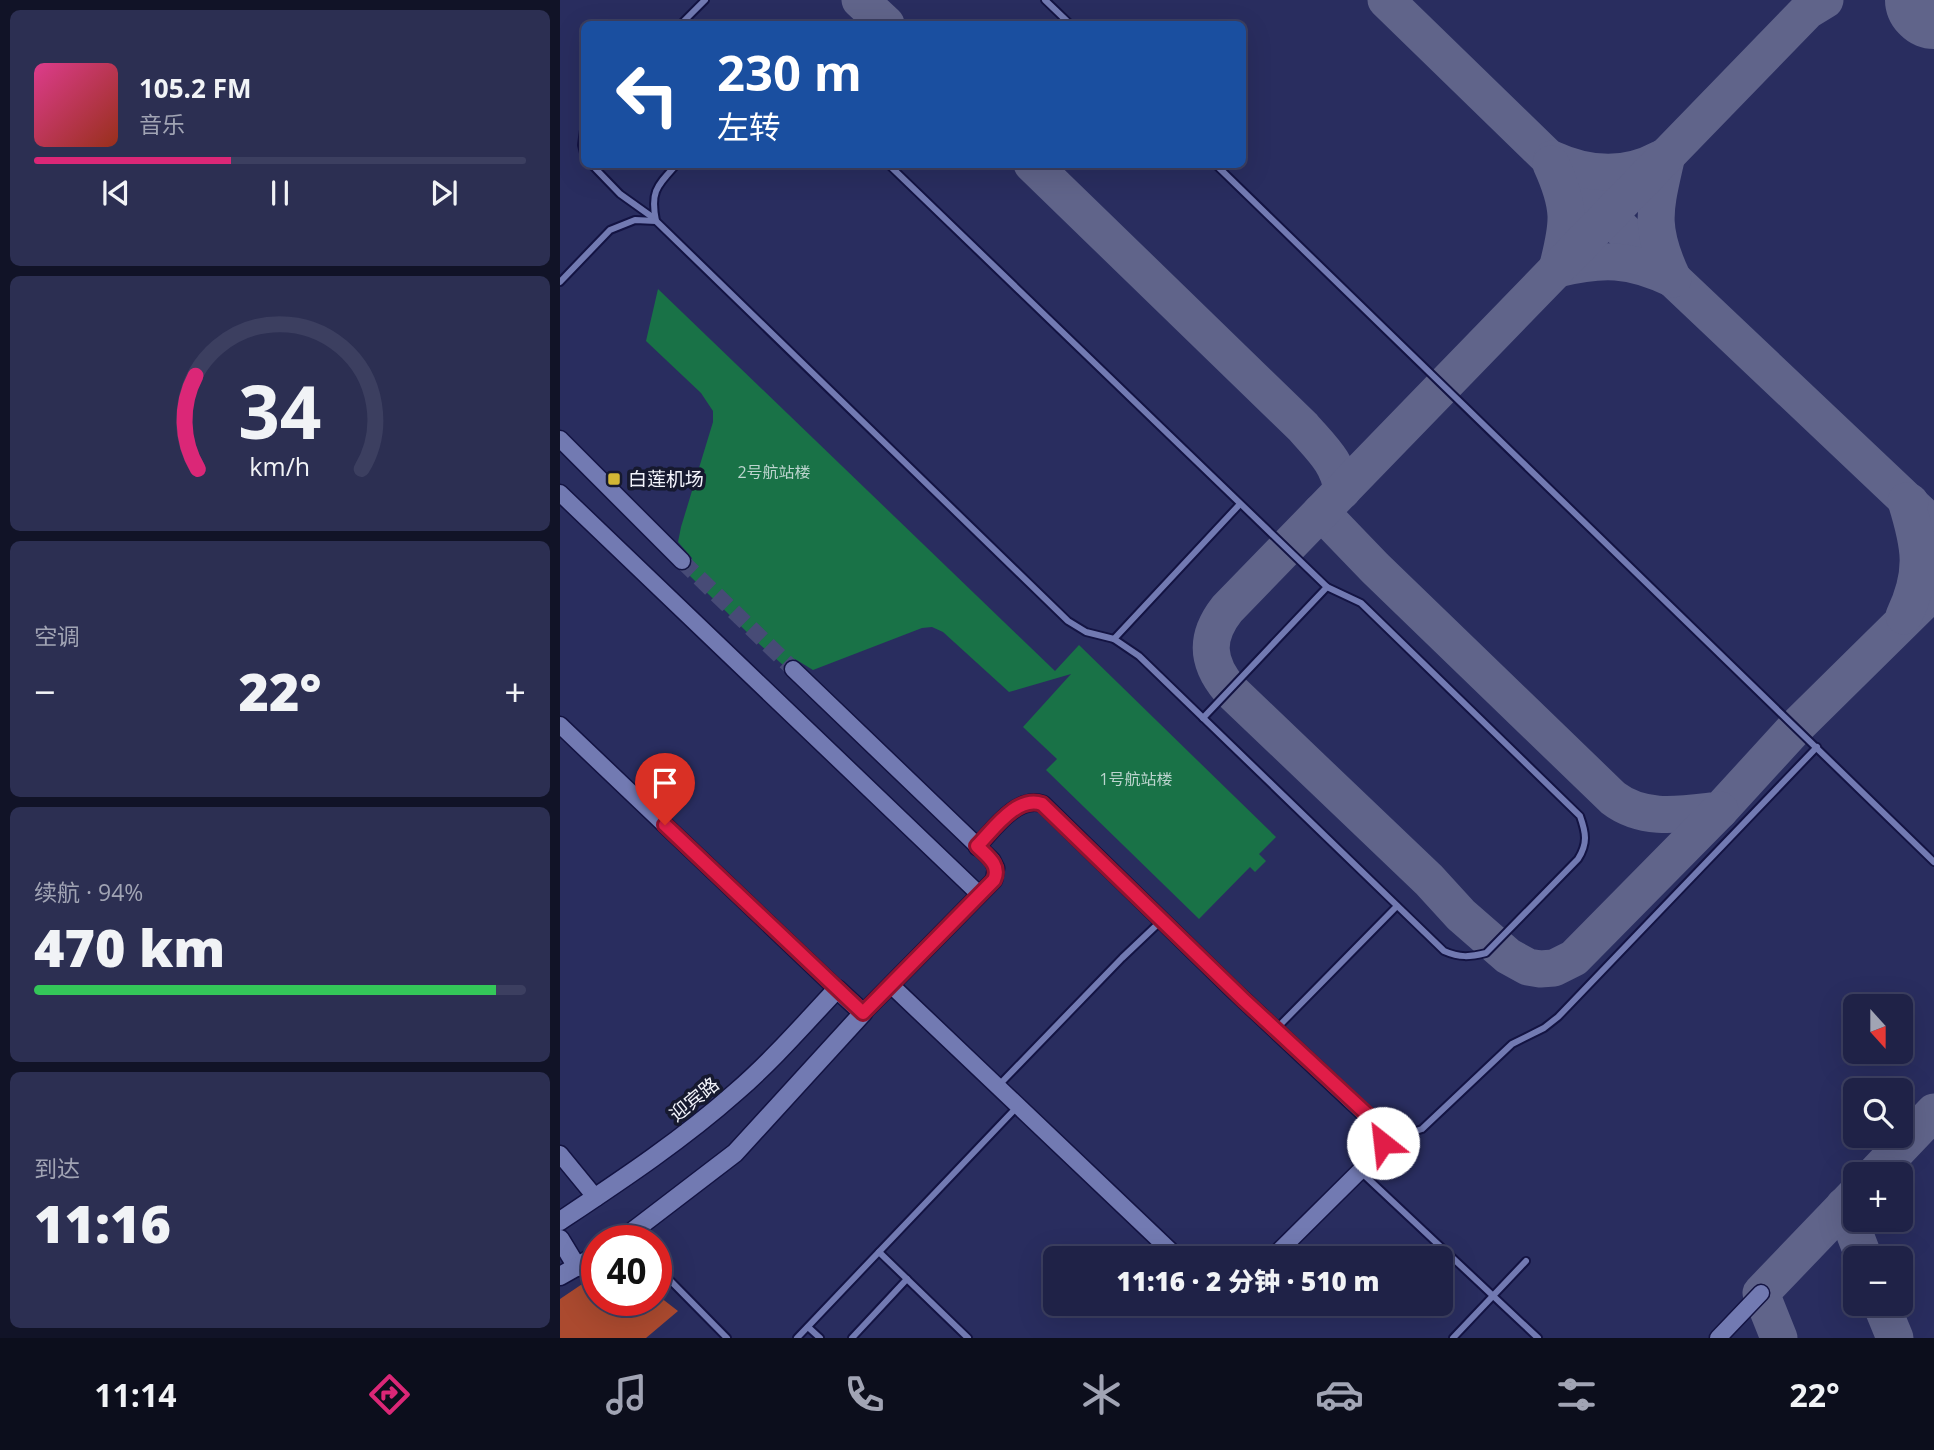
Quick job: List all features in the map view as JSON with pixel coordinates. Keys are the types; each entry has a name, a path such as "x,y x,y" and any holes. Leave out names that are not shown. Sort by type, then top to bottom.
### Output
{"main road":[{"path":"644,1225 735,1153 863,1013 837,989"},
{"name":"迎宾路","path":"560,1221 695,1126 735,1093 781,1051 837,989"},
{"path":"560,1239 578,1267"},
{"path":"560,1276 581,1265"}],"street":[{"path":"560,439 682,561"},
{"path":"560,493 979,894"},
{"path":"793,669 977,846 995,864 997,872 994,880 863,1013"},
{"path":"560,725 837,989"},
{"path":"977,846 1021,805 1036,802 1042,804 1380,1128 1383,1135 1380,1151 1284,1246"},
{"path":"891,985 1165,1246"},
{"path":"560,1154 596,1198"},
{"path":"1718,1338 1761,1293"}],"lane":[{"path":"684,21 705,0"},
{"path":"1045,0 1067,21"},
{"path":"594,168 620,194 656,221 1068,621 1086,632 1114,639 1139,656 1444,951 1456,956 1470,957 1486,953 1578,859 1584,848 1586,834 1580,816 1361,603 1327,587 892,168"},
{"path":"656,221 654,192 674,168"},
{"path":"1219,168 1934,862"},
{"path":"560,282 610,230 635,220 656,221"},
{"path":"1114,639 1241,504"},
{"path":"1203,718 1327,587"},
{"path":"1383,1135 1407,1135 1422,1129 1512,1044 1544,1028 1558,1017 1817,747"},
{"path":"1275,1029 1397,906"},
{"path":"998,1087 1112,967 1161,920"},
{"path":"797,1338 1019,1106"},
{"path":"1361,1171 1538,1338"},
{"path":"879,1252 968,1338"},
{"path":"1453,1338 1526,1261"},
{"path":"852,1338 907,1279"},
{"path":"672,1282 727,1338"},
{"path":"808,1326 820,1338"}],"shaded area":[{"path":"581,1285 581,1316 672,1316 672,1306 678,1311 646,1338 560,1338 560,1299"}],"building":[{"path":"658,289 1055,671 1079,645 1276,837 1259,854 1266,861 1255,872 1250,867 1199,919 1046,770 1057,759 1023,727 1071,674 1009,692 943,632 932,627 922,628 813,670 795,659 789,659 783,665 757,642 690,576 686,570 692,564 692,558 678,542 713,422 713,411 701,393 646,341"}],"taxiway":[{"path":"860,0 883,21"},
{"path":"1386,0 1673,279 1934,526"},
{"path":"1720,810 1574,958 1554,968 1528,967 1508,956 1461,915 1429,880 1230,690 1216,669 1211,650 1212,640 1227,609 1807,11 1825,0"},
{"path":"1925,0 1934,4"},
{"path":"1551,164 1562,192 1566,216 1557,269 1588,263 1616,262 1643,267 1673,279 1660,245 1656,217 1667,155"},
{"path":"1552,159 1579,168 1606,172 1633,169 1660,159"},
{"path":"1036,168 1303,427 1333,464 1342,491"},
{"path":"1904,616 1918,572 1915,532 1906,501 1910,502"},
{"path":"1321,512 1375,568 1613,798 1625,806 1651,813 1678,814 1720,810 1796,727 1934,591"},
{"path":"1886,1162 1934,1112"},
{"path":"1779,1338 1761,1293 1843,1208"},
{"path":"1854,1232 1859,1246"},
{"path":"1886,1316 1895,1338"}],"tunnel":[{"path":"682,561 793,669"}],"place":[{"name":"白莲机场","path":"614,479"}],"route":[{"path":"665,825 863,1013 994,880 997,872 995,864 977,846 1021,805 1029,802 1042,804 1244,1000 1371,1118 1380,1128 1383,1143"}]}
